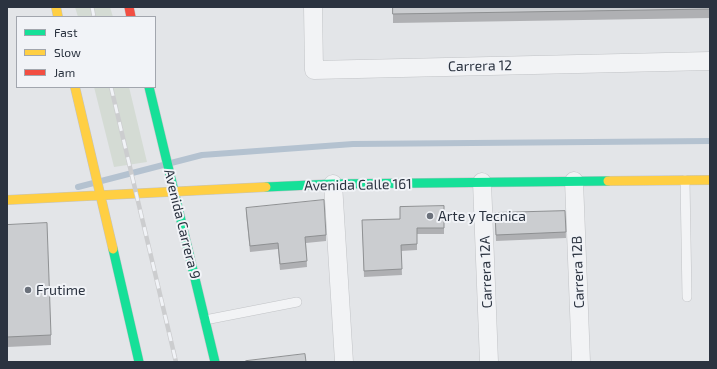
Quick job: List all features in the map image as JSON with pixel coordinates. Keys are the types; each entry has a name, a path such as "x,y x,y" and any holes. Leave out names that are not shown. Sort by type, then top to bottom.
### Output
{"main road":[{"path":"75,88 139,362"},
{"name":"Avenida Carrera 9","path":"149,88 215,362"},
{"name":"Avenida Calle 161","path":"7,200 334,184 710,180"}],"street":[{"name":"Carrera 12","path":"313,7 314,70 710,61"},
{"name":"Carrera 12B","path":"574,181 581,362"},
{"name":"Carrera 12A","path":"482,182 489,362"},
{"path":"334,184 344,362"}],"lane":[{"path":"685,180 687,298"},
{"path":"205,320 297,302"}],"shaded area":[{"path":"75,7 110,7 113,16 78,16"},
{"path":"94,88 129,88 147,162 114,167"}],"building":[{"path":"393,7 710,7 710,9 393,14"},
{"path":"324,200 326,235 305,237 307,261 280,264 278,243 250,246 246,208"},
{"path":"444,206 444,228 417,228 417,244 401,245 402,269 364,271 362,220 400,219 400,207"},
{"path":"565,211 566,232 496,235 495,213"},
{"name":"Frutime","path":"47,223 51,335 7,337 7,225"},
{"path":"305,354 306,362 246,361"}],"waterway":[{"path":"78,187 202,155 353,144 710,141"}],"railway":[{"path":"92,7 94,16"},
{"path":"111,88 176,362"}],"traffic: fast":[{"path":"149,88 215,362"},
{"path":"266,187 333,184 608,181"},
{"path":"113,249 139,362"}],"traffic: slow":[{"path":"56,7 58,16"},
{"path":"75,88 113,249"},
{"path":"608,181 710,180"},
{"path":"7,200 266,187"}],"traffic: jam":[{"path":"129,7 131,16"}],"place":[{"name":"Arte y Tecnica","path":"430,216"},
{"name":"Frutime","path":"28,290"}]}
